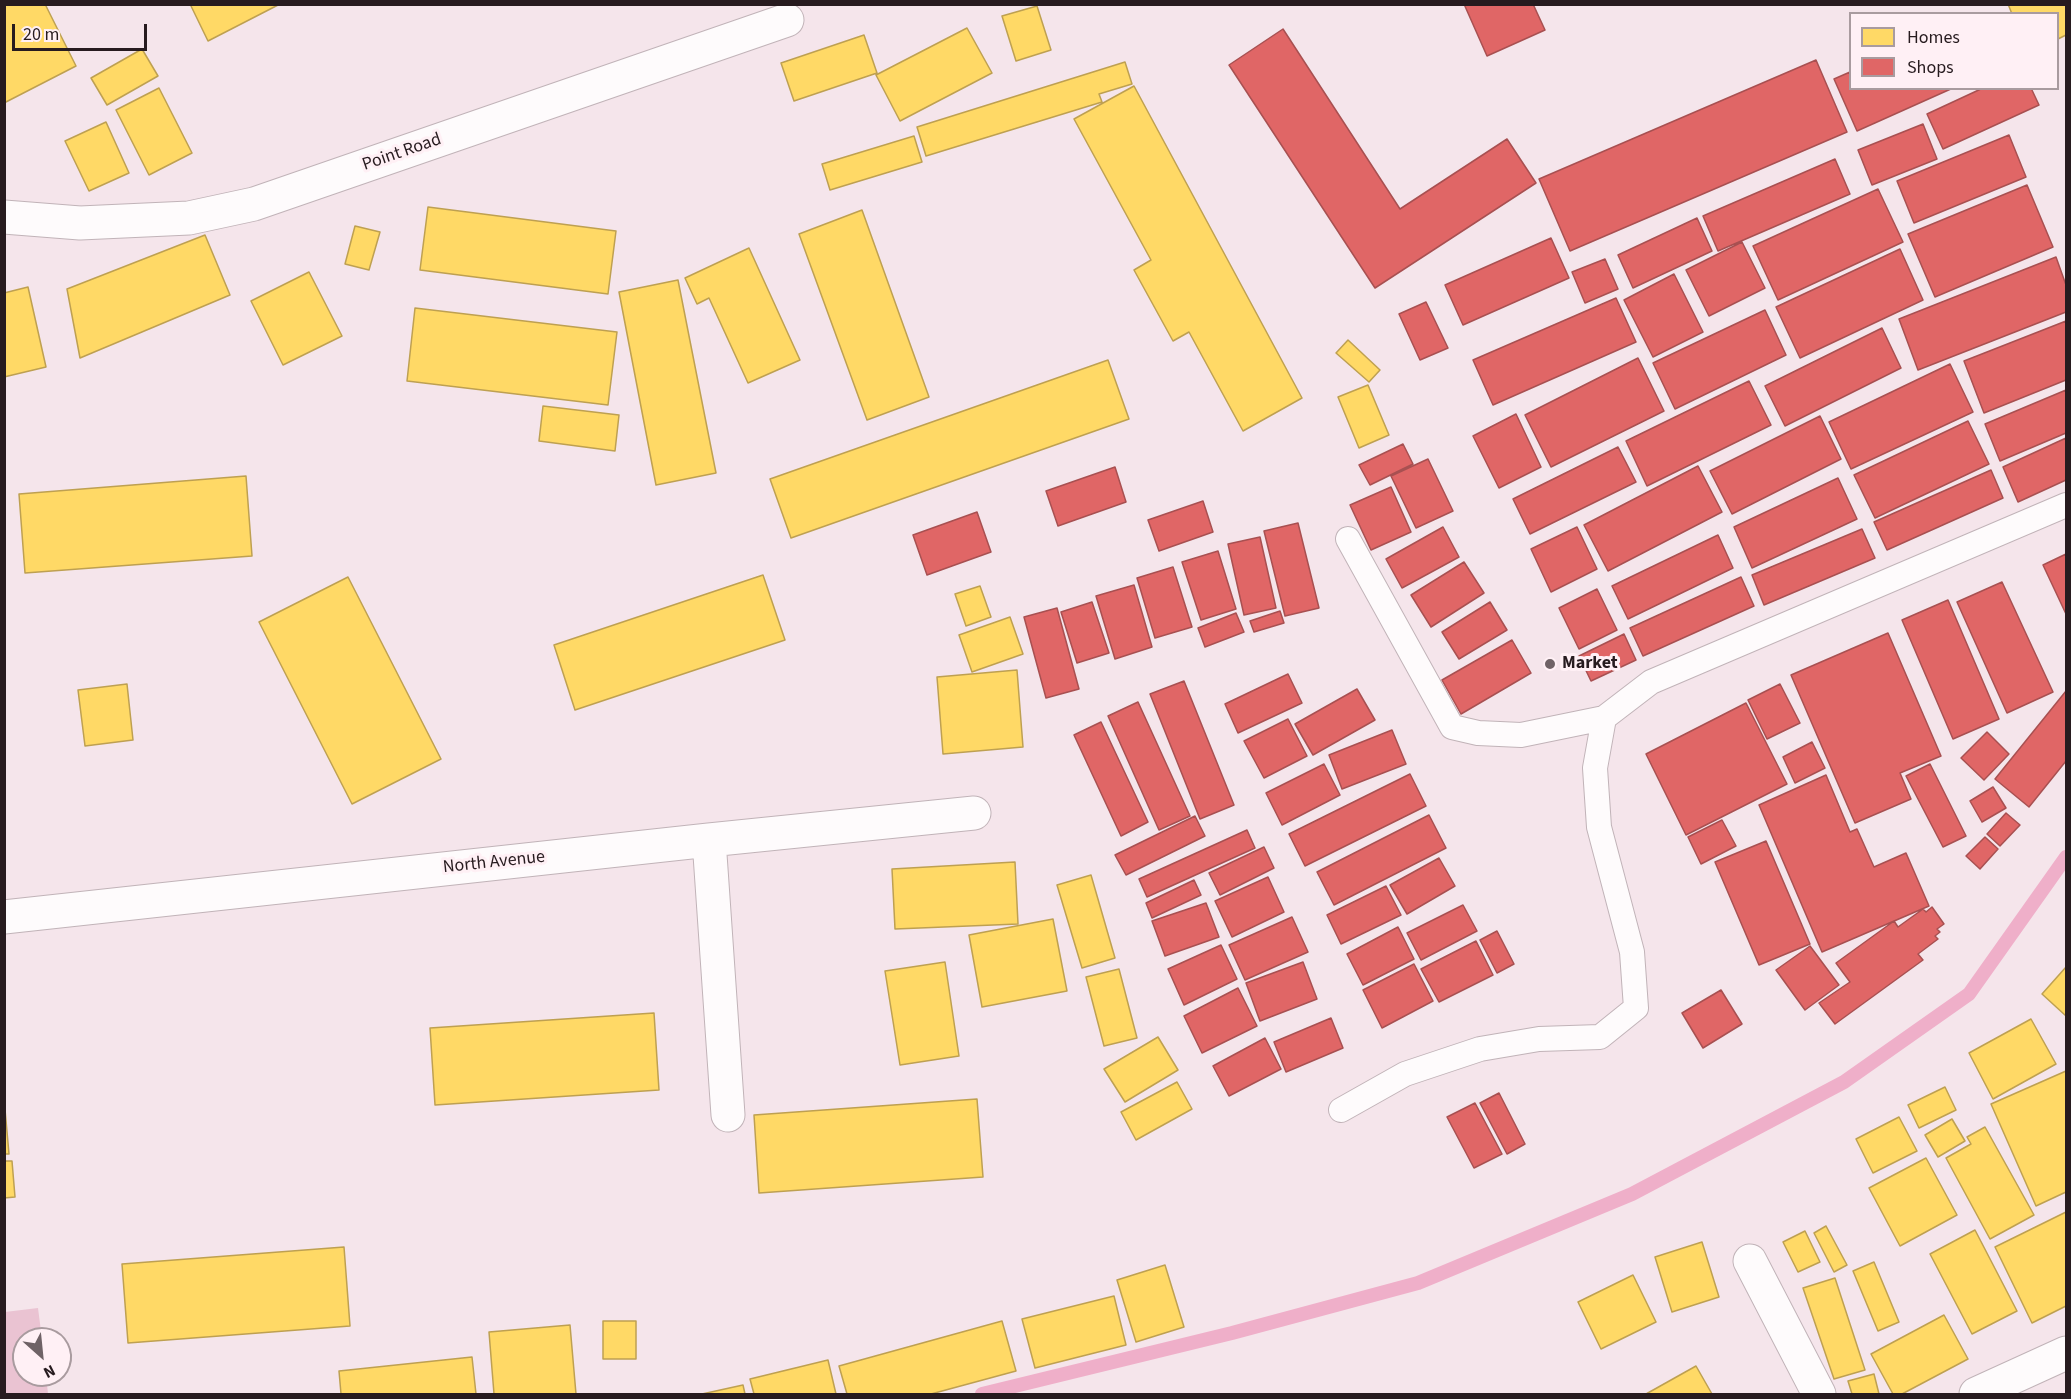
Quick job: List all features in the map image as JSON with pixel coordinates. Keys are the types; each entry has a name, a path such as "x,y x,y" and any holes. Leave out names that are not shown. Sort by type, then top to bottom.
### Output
{"street":[{"name":"Point Road","path":"4,217 91,223 189,218 254,204 787,20"},
{"name":"North Avenue","path":"4,917 974,813"},
{"path":"709,840 728,1115"},
{"path":"1750,1261 1819,1395"},
{"path":"1976,1395 2067,1353"}],"lane":[{"path":"1348,539 1452,727 1478,733 1521,735 1604,718 1651,682 2067,505"},
{"path":"1341,1110 1405,1074 1480,1049 1539,1039 1600,1037 1636,1008 1632,952 1599,827 1595,768 1604,718"}],"shaded area":[{"path":"38,1308 40,1327 12,1327 12,1387 47,1387 48,1394 5,1394 5,1312"}],"building: Homes":[{"path":"4,4 45,4 76,66 4,103"},
{"path":"194,4 280,4 208,41 191,6"},
{"path":"2008,4 2066,4 2066,35 2059,38 2059,12 2011,12"},
{"path":"1037,6 1051,50 1016,61 1002,16"},
{"path":"967,28 992,73 900,121 876,75"},
{"path":"864,35 877,73 794,101 781,63"},
{"path":"142,49 158,76 107,105 91,78"},
{"path":"1125,62 1132,84 1099,94 1102,102 926,156 917,127"},
{"path":"1134,86 1302,398 1243,431 1189,332 1173,341 1134,270 1151,260 1074,119"},
{"path":"159,88 192,153 149,175 116,110"},
{"path":"106,122 129,173 89,191 65,141"},
{"path":"914,136 922,162 830,190 822,164"},
{"path":"428,207 616,231 608,294 420,270"},
{"path":"862,210 929,397 867,420 799,234"},
{"path":"355,226 380,232 369,270 345,264"},
{"path":"205,235 230,295 80,358 67,289"},
{"path":"749,248 800,360 748,383 709,298 697,304 685,278"},
{"path":"309,272 342,336 283,365 251,301"},
{"path":"678,280 716,473 656,485 619,292"},
{"path":"28,287 46,367 4,377 4,293"},
{"path":"415,308 617,332 608,405 407,381"},
{"path":"1348,340 1380,370 1369,382 1336,353"},
{"path":"1108,360 1129,419 791,538 770,479"},
{"path":"1368,385 1389,435 1359,448 1338,397"},
{"path":"543,406 619,415 615,451 539,441"},
{"path":"246,476 252,556 25,573 19,494"},
{"path":"763,575 785,640 575,710 554,645"},
{"path":"348,577 441,759 352,804 259,622"},
{"path":"980,586 991,617 966,626 955,594"},
{"path":"1010,617 1023,654 972,672 959,635"},
{"path":"1017,670 1023,747 943,754 937,677"},
{"path":"127,684 133,740 85,746 78,690"},
{"path":"1015,862 1018,924 895,929 892,869"},
{"path":"1091,875 1115,958 1082,968 1057,885"},
{"path":"1053,919 1067,991 982,1007 969,935"},
{"path":"945,962 959,1056 900,1065 885,971"},
{"path":"2066,967 2066,1016 2042,994"},
{"path":"1119,969 1137,1038 1104,1046 1086,977"},
{"path":"654,1013 659,1090 435,1105 430,1028"},
{"path":"2031,1019 2056,1064 1993,1099 1969,1053"},
{"path":"1158,1037 1178,1070 1125,1102 1104,1069"},
{"path":"2066,1071 2066,1192 2036,1206 1991,1104"},
{"path":"1177,1082 1192,1109 1136,1140 1121,1112"},
{"path":"1945,1087 1956,1110 1919,1128 1908,1105"},
{"path":"4,1098 9,1154 4,1154"},
{"path":"977,1099 983,1177 759,1193 754,1115"},
{"path":"1899,1117 1917,1151 1873,1173 1856,1139"},
{"path":"1952,1119 1965,1141 1938,1157 1925,1135"},
{"path":"1985,1127 2034,1215 1990,1239 1946,1158 1971,1144 1967,1137"},
{"path":"1926,1158 1957,1215 1900,1246 1869,1188"},
{"path":"4,1161 12,1161 15,1197 4,1198"},
{"path":"2066,1212 2066,1306 2032,1323 1995,1247"},
{"path":"1826,1226 1847,1265 1834,1272 1814,1233"},
{"path":"1975,1230 2017,1311 1972,1334 1930,1254"},
{"path":"1805,1231 1820,1262 1798,1272 1783,1242"},
{"path":"1702,1242 1719,1297 1672,1312 1655,1257"},
{"path":"344,1247 350,1326 128,1343 122,1264"},
{"path":"1874,1262 1899,1322 1878,1331 1853,1271"},
{"path":"1165,1265 1184,1327 1136,1342 1117,1280"},
{"path":"1633,1275 1656,1322 1601,1349 1578,1302"},
{"path":"1835,1278 1865,1370 1834,1379 1803,1288"},
{"path":"1114,1296 1126,1345 1035,1368 1022,1319"},
{"path":"1944,1315 1968,1359 1902,1394 1893,1394 1871,1354"},
{"path":"603,1321 636,1321 636,1359 603,1359"},
{"path":"1002,1321 1016,1371 931,1394 847,1394 839,1366"},
{"path":"570,1325 576,1394 494,1394 489,1332"},
{"path":"472,1357 476,1394 341,1394 339,1371"},
{"path":"828,1360 836,1394 754,1394 750,1379"},
{"path":"1696,1366 1712,1394 1646,1394"},
{"path":"1874,1374 1879,1394 1852,1394 1848,1381"},
{"path":"743,1385 745,1394 702,1394"}],"building: Shops":[{"path":"1464,4 1533,4 1545,30 1487,56"},
{"path":"1283,29 1400,209 1507,139 1536,183 1375,288 1229,65"},
{"path":"1816,60 1847,132 1570,251 1539,179"},
{"path":"1849,72 1849,90 1949,90 1857,131 1834,79"},
{"path":"1979,90 2032,90 2039,105 1943,149 1927,114"},
{"path":"1923,124 1937,159 1872,185 1858,150"},
{"path":"2009,135 2026,177 1914,223 1897,181"},
{"path":"1835,159 1850,194 1718,251 1703,216"},
{"path":"2027,185 2053,247 1935,297 1908,234"},
{"path":"1878,189 1903,242 1778,300 1753,246"},
{"path":"1697,218 1712,251 1633,288 1618,255"},
{"path":"1551,238 1569,278 1463,325 1445,285"},
{"path":"1742,242 1765,288 1709,316 1686,270"},
{"path":"1900,249 1923,300 1800,358 1776,307"},
{"path":"2056,257 2066,285 2066,312 1918,370 1899,319"},
{"path":"1605,259 1618,289 1585,303 1572,272"},
{"path":"1674,274 1703,332 1653,357 1624,300"},
{"path":"1616,298 1636,342 1493,405 1473,360"},
{"path":"1426,302 1448,348 1420,360 1399,314"},
{"path":"1765,310 1786,355 1675,409 1653,363"},
{"path":"2066,321 2066,380 1984,413 1964,361"},
{"path":"1882,328 1901,368 1785,426 1765,386"},
{"path":"1638,358 1664,411 1551,467 1525,415"},
{"path":"1950,364 1973,412 1851,469 1829,422"},
{"path":"1749,381 1771,425 1647,486 1626,441"},
{"path":"2066,390 2066,433 2000,461 1985,424"},
{"path":"1516,414 1541,467 1499,488 1473,436"},
{"path":"1820,416 1841,459 1732,514 1710,471"},
{"path":"1968,421 1989,464 1875,518 1854,475"},
{"path":"2066,438 2066,480 2018,502 2003,467"},
{"path":"1403,444 1413,464 1370,485 1359,465"},
{"path":"1618,447 1636,482 1530,534 1513,499"},
{"path":"1428,459 1453,511 1416,528 1391,476"},
{"path":"1698,466 1722,512 1608,571 1584,525"},
{"path":"1115,467 1126,502 1058,526 1046,491"},
{"path":"1991,470 2003,498 1887,550 1874,522"},
{"path":"1838,478 1857,519 1752,568 1734,527"},
{"path":"1391,487 1411,532 1371,550 1350,505"},
{"path":"1203,501 1213,532 1159,551 1148,520"},
{"path":"977,512 991,552 927,575 913,535"},
{"path":"1298,523 1319,608 1285,616 1264,531"},
{"path":"1443,527 1459,557 1402,588 1386,559"},
{"path":"1577,527 1597,569 1551,592 1531,549"},
{"path":"1862,529 1875,558 1764,605 1752,575"},
{"path":"1718,535 1733,568 1628,619 1612,586"},
{"path":"1260,537 1276,608 1244,615 1228,544"},
{"path":"1218,551 1236,609 1201,620 1182,562"},
{"path":"2066,554 2066,614 2043,565"},
{"path":"1464,562 1484,593 1431,627 1411,595"},
{"path":"1173,567 1192,627 1155,638 1137,578"},
{"path":"1741,577 1754,606 1643,656 1630,628"},
{"path":"2002,582 2053,692 2007,713 1957,602"},
{"path":"1134,585 1152,647 1115,659 1096,596"},
{"path":"1597,589 1617,630 1579,649 1559,608"},
{"path":"1948,600 1999,719 1953,739 1902,620"},
{"path":"1092,602 1109,653 1077,663 1061,612"},
{"path":"1490,602 1507,630 1459,659 1442,632"},
{"path":"1057,608 1079,689 1046,698 1024,617"},
{"path":"1280,611 1284,623 1254,632 1250,621"},
{"path":"1236,613 1244,632 1205,647 1198,628"},
{"path":"1888,633 1941,756 1900,773 1911,799 1855,823 1791,675"},
{"path":"1624,634 1636,660 1591,681 1579,656"},
{"path":"1512,640 1531,673 1461,714 1442,680"},
{"path":"1288,674 1302,703 1238,733 1225,704"},
{"path":"1184,681 1234,805 1200,819 1150,694"},
{"path":"1780,684 1800,723 1767,739 1748,700"},
{"path":"1357,689 1375,720 1313,755 1295,724"},
{"path":"2066,691 2066,761 2029,807 1995,779"},
{"path":"1138,702 1190,816 1159,830 1108,716"},
{"path":"1746,703 1787,784 1686,835 1646,754"},
{"path":"1288,719 1307,756 1264,778 1244,741"},
{"path":"1101,722 1148,822 1121,836 1074,735"},
{"path":"1392,730 1406,764 1342,789 1329,755"},
{"path":"1987,732 2009,754 1984,780 1961,758"},
{"path":"1812,742 1825,768 1795,783 1783,757"},
{"path":"1324,764 1340,795 1282,825 1266,793"},
{"path":"1930,764 1966,836 1943,847 1906,776"},
{"path":"1410,774 1426,806 1305,866 1289,834"},
{"path":"1826,775 1850,832 1857,829 1874,867 1906,853 1929,906 1822,952 1759,805"},
{"path":"1993,787 2006,808 1982,822 1970,801"},
{"path":"2006,813 2020,825 2000,846 1987,834"},
{"path":"1429,815 1446,848 1334,905 1317,872"},
{"path":"1195,816 1205,836 1126,875 1115,855"},
{"path":"1722,820 1736,846 1701,864 1688,837"},
{"path":"1247,830 1255,848 1147,897 1139,879"},
{"path":"1985,837 1998,849 1980,869 1966,856"},
{"path":"1766,841 1810,944 1759,965 1715,862"},
{"path":"1264,847 1274,868 1220,895 1209,873"},
{"path":"1439,858 1455,886 1407,914 1390,885"},
{"path":"1268,877 1284,912 1232,937 1215,901"},
{"path":"1194,880 1201,895 1152,918 1146,903"},
{"path":"1386,886 1401,915 1341,944 1327,915"},
{"path":"1206,903 1219,937 1165,956 1152,921"},
{"path":"1463,905 1477,931 1421,960 1407,933"},
{"path":"1932,907 1944,924 1937,929 1940,932 1935,936 1938,939 1918,954 1923,960 1835,1024 1819,1003 1850,982 1836,963 1894,921 1898,927 1923,909 1926,912"},
{"path":"1292,917 1308,952 1245,980 1229,945"},
{"path":"1398,927 1414,959 1363,985 1347,954"},
{"path":"1497,931 1514,964 1497,973 1480,940"},
{"path":"1476,941 1493,975 1439,1002 1421,969"},
{"path":"1221,945 1237,979 1184,1005 1168,969"},
{"path":"1810,946 1839,985 1805,1010 1776,970"},
{"path":"1303,962 1317,999 1260,1021 1246,983"},
{"path":"1414,964 1433,1001 1382,1028 1363,990"},
{"path":"1238,988 1257,1026 1202,1053 1184,1016"},
{"path":"1721,990 1742,1024 1703,1048 1682,1013"},
{"path":"1331,1018 1343,1048 1286,1072 1274,1042"},
{"path":"1265,1038 1281,1069 1229,1096 1213,1066"},
{"path":"1499,1093 1525,1144 1507,1154 1480,1103"},
{"path":"1475,1103 1502,1154 1474,1168 1447,1117"}],"waterway":[{"path":"982,1394 1232,1333 1418,1283 1632,1194 1844,1082 1969,994 2066,857"}],"place":[{"name":"Market","path":"1550,664"}]}
